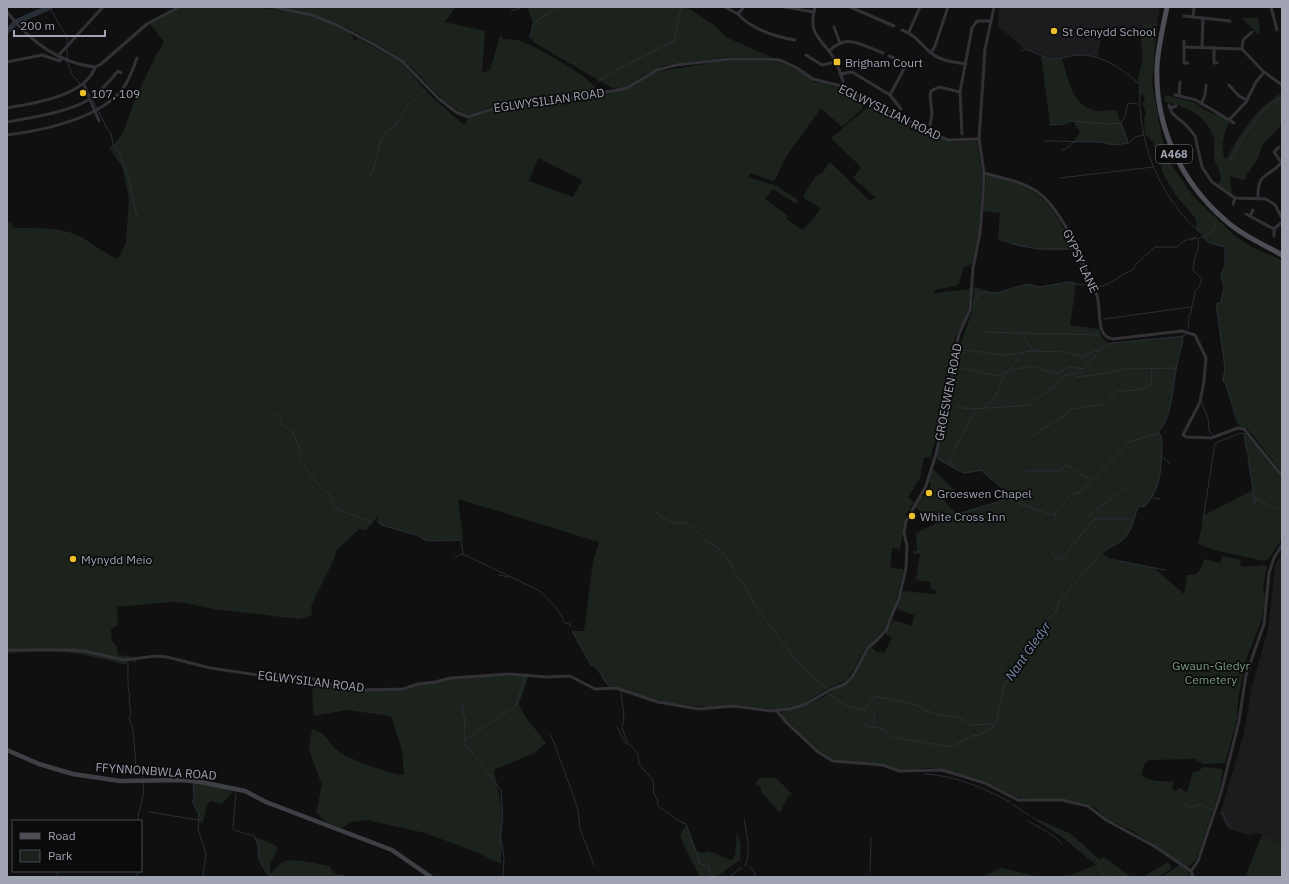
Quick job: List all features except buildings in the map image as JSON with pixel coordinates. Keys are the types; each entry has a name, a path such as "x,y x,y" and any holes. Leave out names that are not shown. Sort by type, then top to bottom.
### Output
{"main road":[{"name":"A468","path":"1167,7 1160,39 1157,66 1158,97 1167,138 1175,157 1191,182 1225,221 1249,237 1282,254"}],"street":[{"path":"7,62 42,54 60,61 60,57 103,7"},
{"path":"7,12 28,37 60,57 95,67 101,64 153,20 179,7"},
{"name":"EGLWYSILIAN ROAD","path":"274,7 312,15 369,41 402,61 438,98 456,112 468,117 502,106 560,101 590,93 627,88 656,70 676,65 730,59 769,59 780,60 792,65 813,79 845,88 866,100 948,140 979,139"},
{"path":"725,7 738,14 748,23 762,30 783,38 795,40"},
{"path":"738,14 744,7"},
{"path":"785,7 814,12"},
{"path":"815,7 812,21 814,33 836,62 843,81"},
{"path":"850,7 894,26"},
{"path":"909,32 920,7"},
{"path":"931,53 935,46 948,7"},
{"name":"GROESWEN ROAD","path":"777,711 806,704 830,690 845,684 852,677 868,648 881,636 892,618 906,568 907,546 904,533 906,521 926,486 936,454 951,385 955,351 959,334 970,310 973,268 980,233 984,173 979,139 985,49 994,7"},
{"path":"1193,17 1194,7"},
{"path":"1270,7 1275,29"},
{"path":"1184,16 1230,21"},
{"path":"1224,20 1227,16"},
{"path":"1202,46 1203,18"},
{"path":"962,134 960,92 973,25 980,20 991,21"},
{"path":"834,27 840,42"},
{"path":"902,30 909,32 916,37 931,53 944,60 966,64"},
{"path":"1242,49 1243,40 1251,33 1246,30"},
{"path":"829,51 840,42 852,41 883,53"},
{"path":"1184,41 1184,63"},
{"path":"1184,47 1202,46 1242,49 1264,72 1282,85"},
{"path":"1214,47 1214,63"},
{"path":"806,55 822,65 836,62"},
{"path":"889,56 901,62 904,69 890,94"},
{"path":"7,134 32,131 73,120 95,111 105,105 125,84 137,58"},
{"path":"7,108 29,104 68,93 84,84 92,76 95,67"},
{"path":"7,122 26,119 68,108 90,99 118,71 121,73"},
{"path":"840,74 852,72 890,94 901,109"},
{"path":"1230,119 1247,100 1256,82 1264,72"},
{"path":"1180,82 1177,95 1201,104 1234,122"},
{"path":"84,84 99,121"},
{"path":"1201,104 1205,95 1206,85"},
{"path":"1235,85 1230,86 1239,96 1247,100"},
{"path":"930,125 932,113 931,91 939,87 960,92"},
{"path":"1200,89 1206,89"},
{"path":"1176,106 1170,106 1174,115 1187,126 1195,136 1202,167 1208,178 1216,186 1235,198 1258,198 1269,200 1277,208 1282,218"},
{"path":"1258,198 1258,185 1260,179 1264,174 1276,169 1282,162 1272,153 1279,147"},
{"name":"GYPSY LANE","path":"984,173 1036,190 1050,204 1067,230 1092,287 1098,293 1102,333 1107,338 1113,339 1182,331 1195,335 1206,358 1204,381 1200,402 1183,434 1186,437 1211,438 1238,428 1244,429 1282,476"},
{"path":"1233,204 1235,198"},
{"path":"1277,208 1282,205"},
{"path":"1250,216 1253,210"},
{"path":"1246,214 1274,229"},
{"path":"1274,236 1274,229 1282,222"},
{"path":"1191,871 1198,861 1221,793 1239,721 1246,675 1264,624 1269,573 1274,558 1282,545"},
{"name":"EGLWYSILAN ROAD","path":"7,650 84,651 124,660 156,656 167,657 210,668 285,679 314,680 344,688 359,690 403,689 418,684 436,682 451,678 510,674 547,677 570,676 595,689 616,688 641,697 676,706 699,709 734,706 777,711"},
{"path":"777,711 780,717 818,752 833,761 883,765 899,771 942,770 985,783 1018,800 1062,800 1088,806 1106,820 1154,846 1191,871 1193,877"},
{"name":"FFYNNONBWLA ROAD","path":"7,750 39,764 73,774 120,781 182,780 201,782 245,791 266,802 392,850 431,877"}],"shaded area":[{"name":"St Cenydd School","path":"999,7 1160,7 1157,24 1147,24 1142,36 1104,27 1097,58 1083,55 1057,59 1025,49 998,26"},
{"path":"1282,554 1282,843 1257,833 1249,835 1228,829 1220,814 1244,733 1252,686 1268,630 1275,565"}],"green space":[{"path":"182,7 248,7 294,12 316,17 336,25 353,36 353,41 359,39 401,62 432,97 464,125 468,119 506,106 560,102 593,94 619,91 630,88 656,72 728,60 775,60 795,68 816,83 818,82 844,89 863,100 865,103 861,110 842,127 821,108 787,155 774,181 750,173 748,177 777,186 798,200 796,204 773,189 765,199 788,216 786,219 803,230 821,209 804,198 804,195 816,176 822,173 830,162 870,201 875,197 853,178 861,167 831,138 869,106 874,104 907,123 952,142 977,141 982,175 979,230 972,264 964,267 959,283 955,286 934,290 934,293 970,289 967,312 955,338 946,393 941,395 943,405 931,457 924,458 920,478 908,497 914,502 906,514 900,549 892,548 890,568 904,569 894,608 889,621 877,638 866,648 847,680 827,689 799,706 777,710 739,705 705,707 669,703 609,686 603,680 597,668 591,665 572,631 584,631 593,562 599,542 458,499 463,538 461,540 427,541 416,535 381,525 377,521 379,515 366,530 359,529 337,550 314,599 311,607 312,615 299,619 214,609 172,602 117,607 118,625 111,629 112,641 117,647 118,655 136,657 136,662 130,661 126,665 81,654 53,651 7,654 7,223 11,222 13,228 52,229 75,234 118,259 126,243 129,198 122,166 109,148 115,144 123,133 135,100 152,63 164,42 150,24","holes":["538,158 582,180 573,197 529,181"]},
{"path":"280,7 456,7 445,22 485,31 482,73 490,70 500,36 502,36 502,39 514,39 520,41 550,55 585,78 598,91 559,100 498,105 468,115 442,99 405,61 369,39 333,21 308,13"},
{"path":"528,7 686,7 715,26 728,38 771,57 727,57 665,65 626,87 612,88 533,42 531,37 533,23"},
{"path":"1242,18 1258,18 1260,33 1258,34"},
{"path":"1147,24 1157,24 1152,84 1162,138 1171,164 1193,196 1235,236 1252,247 1282,260 1282,473 1252,434 1246,428 1240,426 1223,381 1225,368 1216,304 1221,302 1224,287 1221,274 1225,266 1225,247 1210,243 1202,237 1203,235 1195,228 1197,224 1195,218 1177,197 1164,176 1153,142 1145,134 1144,119 1146,115 1143,104 1145,97 1139,93 1140,85 1137,83 1143,59 1141,39"},
{"path":"1041,55 1062,59 1072,91 1082,104 1098,111 1116,110 1129,143 1110,145 1100,142 1077,142 1075,140 1080,131 1075,125 1075,121 1050,125"},
{"path":"1282,93 1282,124 1262,146 1257,160 1246,176 1245,180 1235,178 1230,175 1232,194 1217,185 1221,180 1219,169 1215,163 1214,157 1214,138 1207,124 1188,109 1165,102 1164,95 1196,103 1203,109 1230,121 1223,140 1223,151 1226,160 1249,122 1264,106"},
{"path":"986,175 1018,184 1041,198 1058,218 1074,249 1035,249 998,240 1000,213 983,211"},
{"name":"Gwaun-Gledyr Cemetery","path":"1073,282 1076,283 1070,325 1099,329 1103,339 1112,343 1185,336 1182,339 1183,343 1177,365 1168,413 1159,431 1162,439 1162,457 1160,475 1155,492 1144,507 1139,506 1132,528 1125,539 1103,554 1109,558 1154,568 1184,594 1187,575 1197,573 1202,566 1204,559 1220,563 1222,556 1241,560 1240,566 1267,566 1263,587 1265,596 1262,618 1246,660 1238,700 1237,719 1225,763 1203,764 1195,759 1149,760 1145,763 1141,774 1152,780 1174,782 1172,788 1175,792 1179,788 1187,792 1193,772 1199,771 1203,767 1223,769 1219,793 1199,852 1195,861 1188,867 1131,830 1107,819 1096,808 1085,803 1062,799 1037,800 1016,797 987,782 946,770 929,768 897,770 888,766 834,760 820,752 781,715 783,712 812,703 848,683 871,647 878,653 880,651 884,653 892,638 885,634 893,620 912,626 914,615 897,609 902,591 935,594 936,590 931,589 931,582 917,580 915,584 920,554 913,553 913,551 917,551 916,533 941,521 933,511 927,516 914,506 922,495 924,497 928,494 931,496 935,492 930,488 931,484 929,481 933,469 954,490 944,501 957,514 1007,499 1017,501 981,471 965,473 959,471 939,461 936,456 944,417 954,386 958,351 972,312 974,287 996,293 1027,284 1040,287"},
{"path":"1244,433 1282,479 1282,539 1268,560 1264,561 1213,550 1198,544 1204,515 1253,490"},
{"path":"529,675 519,704 525,716 546,743 534,753 494,770 502,810 501,864 476,852 425,833 367,820 352,822 342,828 326,822 316,813 322,785 309,750 312,729 321,733 337,750 350,758 379,769 404,775 402,750 391,716 347,710 314,716 312,694 314,679 354,689 403,689 451,678"},
{"path":"776,778 792,794 788,796 780,813 761,792 761,787 756,784 758,779"},
{"path":"193,782 234,791 222,804 212,801 208,803 202,823 198,822 199,815 192,801 194,798"},
{"path":"1040,820 1071,834 1100,860 1103,857 1132,877 1048,877 1071,875 1098,864 1061,835 1039,821"},
{"path":"686,825 697,851 703,853 709,851 730,860 732,860 735,855 737,833 741,844 740,860 716,877 700,877 680,835"},
{"path":"1262,835 1282,843 1282,877 1245,877"},
{"path":"254,836 278,847 270,865 270,874 281,863 291,860 330,866 332,871 337,874 344,875 344,877 270,877 260,860 258,852 259,848"},
{"path":"1167,863 1170,864 1171,869 1158,877 1142,877"},
{"path":"1180,865 1187,870 1191,877 1161,877"},
{"path":"1001,868 1040,877 982,877"}],"waterway":[{"path":"18,21 50,7"},
{"path":"511,11 524,7"},
{"path":"530,38 533,24 548,13 560,7"},
{"path":"598,82 602,78 671,42 674,42 681,7"},
{"path":"50,8 67,38 67,44"},
{"path":"7,31 14,24"},
{"path":"67,47 67,58"},
{"path":"1021,51 1025,49 1054,59 1078,55 1096,57 1120,69 1140,85 1142,127 1154,168 1163,187 1175,205 1188,221 1204,236"},
{"path":"67,61 72,74 80,84"},
{"path":"368,178 372,172 384,134 395,127 405,109 424,91"},
{"path":"90,95 109,132 111,133 113,145 119,152 128,175 137,217"},
{"name":"Nant Gledyr","path":"1229,163 1244,136 1259,116 1274,101 1282,98"},
{"path":"1128,142 1121,123 1125,116 1128,103 1138,104"},
{"path":"1050,125 1064,124 1071,121 1109,124 1121,123"},
{"path":"1045,141 1100,142 1115,145 1129,143 1135,137 1144,135"},
{"path":"1062,150 1076,142"},
{"path":"1060,178 1153,167"},
{"name":"Nant Gledyr","path":"1204,236 1213,231 1215,226"},
{"path":"1098,287 1103,286 1133,270 1136,264 1155,247 1177,247 1184,241 1195,237 1197,239"},
{"name":"Nant Gledyr","path":"1188,329 1189,315 1191,313 1195,291 1199,287 1202,279 1193,270 1198,247 1198,239 1201,237"},
{"path":"1202,237 1210,243 1225,247 1225,266 1221,274 1224,287 1221,302 1216,304 1225,368 1223,381 1227,388 1239,424"},
{"path":"1191,240 1196,238"},
{"path":"973,305 978,295 982,292 996,293 1027,284 1040,287 1067,282 1083,285 1089,283 1074,249 1038,249 1012,244"},
{"path":"1104,319 1191,307"},
{"path":"982,332 1099,335"},
{"path":"1020,333 1034,351"},
{"name":"Nant Gledyr","path":"1104,551 1122,540 1130,529 1139,506 1144,507 1150,500 1158,484 1162,448 1162,438 1159,431 1164,423 1171,402 1177,364 1183,343 1182,339 1185,334"},
{"path":"956,405 963,408 973,409 1030,405 1041,395 1055,387 1065,375 1081,373 1101,348 1112,343 1185,336"},
{"path":"958,358 965,350 1004,355 1033,351 1066,352 1084,357 1086,354 1099,350"},
{"path":"1008,370 1024,353"},
{"path":"961,368 996,376 1011,370 1032,366 1053,373 1058,373 1069,367 1084,369"},
{"path":"1030,437 1064,416 1071,409 1105,404 1117,391 1139,390 1151,385 1152,368"},
{"path":"1076,377 1124,369 1176,368"},
{"path":"984,408 989,405 995,397 1006,372"},
{"path":"1202,404 1208,418 1209,431 1213,435"},
{"path":"953,465 948,461 975,411"},
{"path":"275,414 281,418 282,424 293,432 301,452 299,456"},
{"path":"938,458 965,473 981,470 1020,504 1056,516 1055,512 1071,495 1079,492 1089,484 1129,442 1159,433"},
{"path":"1203,520 1215,443 1244,433 1247,453"},
{"name":"Nant Gledyr","path":"1163,457 1170,464"},
{"path":"1248,458 1256,507"},
{"path":"299,459 317,483 329,494 337,509 372,522"},
{"path":"1025,471 1060,471 1066,465 1091,480"},
{"path":"1087,517 1128,486"},
{"path":"1153,498 1160,499"},
{"path":"1254,498 1277,509"},
{"path":"955,515 1007,499 1016,501"},
{"name":"Nant Gledyr","path":"655,511 660,516 675,523 684,522 693,528 706,541 718,548 728,559 738,577 744,584 757,609 797,662 827,689"},
{"path":"1051,552 1056,558 1061,560 1092,521 1096,519 1134,519"},
{"path":"377,521 381,525 416,535 427,541 461,540 463,554 540,591 558,610 565,623 570,624 570,626"},
{"path":"455,557 463,554"},
{"name":"Nant Gledyr","path":"829,693 841,703 850,707 865,710 875,696 917,705 927,711 941,715 959,717 971,725 996,724 1004,685 1046,627 1048,619 1055,614 1059,601 1101,554"},
{"path":"1120,561 1165,570"},
{"path":"499,575 508,577"},
{"path":"572,631 591,665 599,671 609,686"},
{"path":"128,664 131,715 129,717 133,730 136,765 143,778"},
{"path":"465,740 516,706 525,677"},
{"path":"621,692 624,717 622,728 627,741 638,754 639,764 653,780 654,794 657,799 658,806 686,824 700,864 708,865 711,877"},
{"path":"463,704 463,715 465,716 464,737 466,745 501,790 503,818 500,836 504,856 503,877"},
{"path":"874,713 874,727 884,729 891,737 951,747 972,736 979,735 992,728 994,725"},
{"path":"863,722 868,727 874,727"},
{"path":"617,727 626,744 628,744"},
{"path":"550,735 573,795 578,810 580,829 594,865"},
{"path":"924,774 946,777 968,783 1010,802"},
{"path":"138,820 143,797 143,782"},
{"path":"193,783 194,798 192,801 199,815 198,829 206,854 203,877"},
{"path":"236,793 233,826 234,830 254,836 259,848 259,860 270,877"},
{"path":"1012,804 1029,815"},
{"path":"1185,804 1191,807 1200,804 1208,809 1213,809"},
{"path":"149,812 198,820"},
{"path":"1221,813 1224,814 1224,817 1231,828"},
{"path":"1032,817 1061,835 1096,864"},
{"path":"744,818 748,849 745,866"},
{"path":"1028,821 1054,836 1063,845"},
{"path":"870,872 871,838"},
{"path":"750,866 757,877"},
{"path":"1099,866 1105,877"},
{"path":"730,877 740,868 742,869"},
{"path":"57,877 58,872"},
{"path":"136,877 138,872"}],"place":[{"name":"St Cenydd School","path":"1054,31"},
{"name":"Brigham Court","path":"837,62"},
{"name":"107, 109","path":"83,93"},
{"name":"Groeswen Chapel","path":"929,493"},
{"name":"White Cross Inn","path":"912,516"},
{"name":"Mynydd Meio","path":"73,559"}]}
